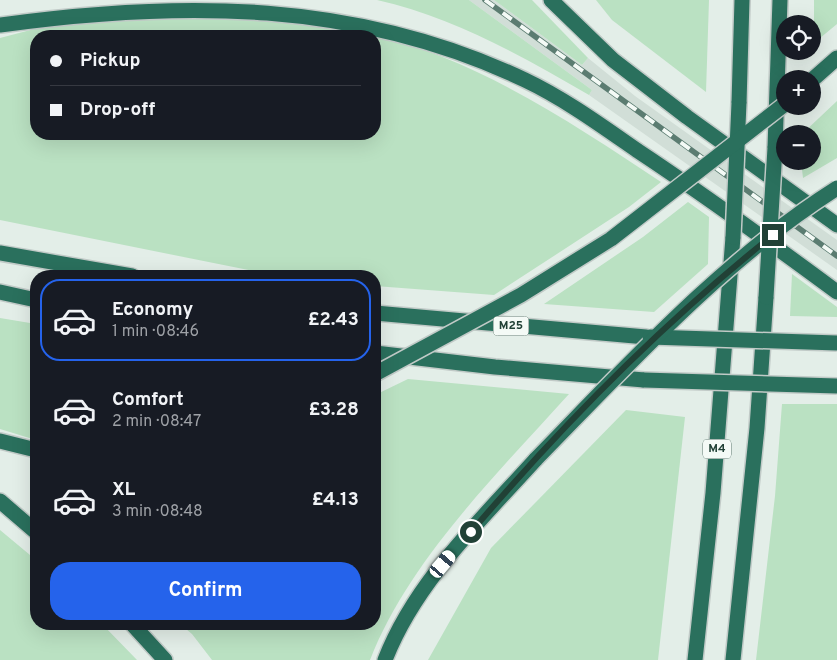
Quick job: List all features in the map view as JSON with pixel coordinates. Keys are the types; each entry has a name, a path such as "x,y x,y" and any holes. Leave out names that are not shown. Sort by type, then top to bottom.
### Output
{"highway":[{"path":"551,0 613,60 687,117 837,225"},
{"name":"M4","path":"695,660 713,493 733,237 742,0"},
{"path":"733,660 757,428 775,148 780,0"},
{"path":"0,25 89,9 178,2 225,2 307,11 340,17 421,38 488,63 527,81 559,99 666,170 837,292"},
{"path":"821,72 837,58"},
{"path":"381,371 513,299 611,240 776,111"},
{"path":"385,660 408,613 430,581 536,459 685,309 746,256 837,188"},
{"path":"0,253 98,270"},
{"path":"0,292 30,299"},
{"name":"M25","path":"381,314 646,337 837,343"},
{"path":"381,354 495,367 644,380 837,386"},
{"path":"0,441 30,448"},
{"path":"0,501 30,527"},
{"path":"138,630 165,660"}],"shaded area":[{"path":"469,0 494,0 582,65 588,58 635,96 837,240 837,270 589,95 592,90"}],"green space":[{"path":"377,0 469,0 592,90 589,95 513,52 460,27 405,7"},
{"path":"494,0 532,0 588,58 582,65"},
{"path":"596,0 709,0 706,92 612,20"},
{"path":"814,0 837,0 837,24 821,37 821,15 814,15"},
{"path":"127,14 313,22 348,30 31,30"},
{"path":"30,30 30,140 381,140 381,38 412,46 450,60 524,96 661,182 629,207 494,295 381,286 381,270 248,270 0,220 0,38"},
{"path":"837,101 837,158 821,167 821,125 812,125"},
{"path":"802,170 817,170 803,178"},
{"path":"688,202 709,217 708,264 654,312 544,304 643,237"},
{"path":"792,274 837,307 837,317 790,316"},
{"path":"0,318 30,323 30,438 0,429"},
{"path":"408,379 569,394 485,487 431,553 387,623 370,660 212,660 187,630 381,630 381,392"},
{"path":"782,404 837,404 837,660 756,660 775,496"},
{"path":"626,410 685,417 658,660 428,660 491,548"},
{"path":"0,530 30,555 30,630 108,630 137,660 0,660"}],"railway":[{"path":"485,0 837,256"}],"route":[{"path":"471,532 536,459 650,342 734,266 773,235"}]}
